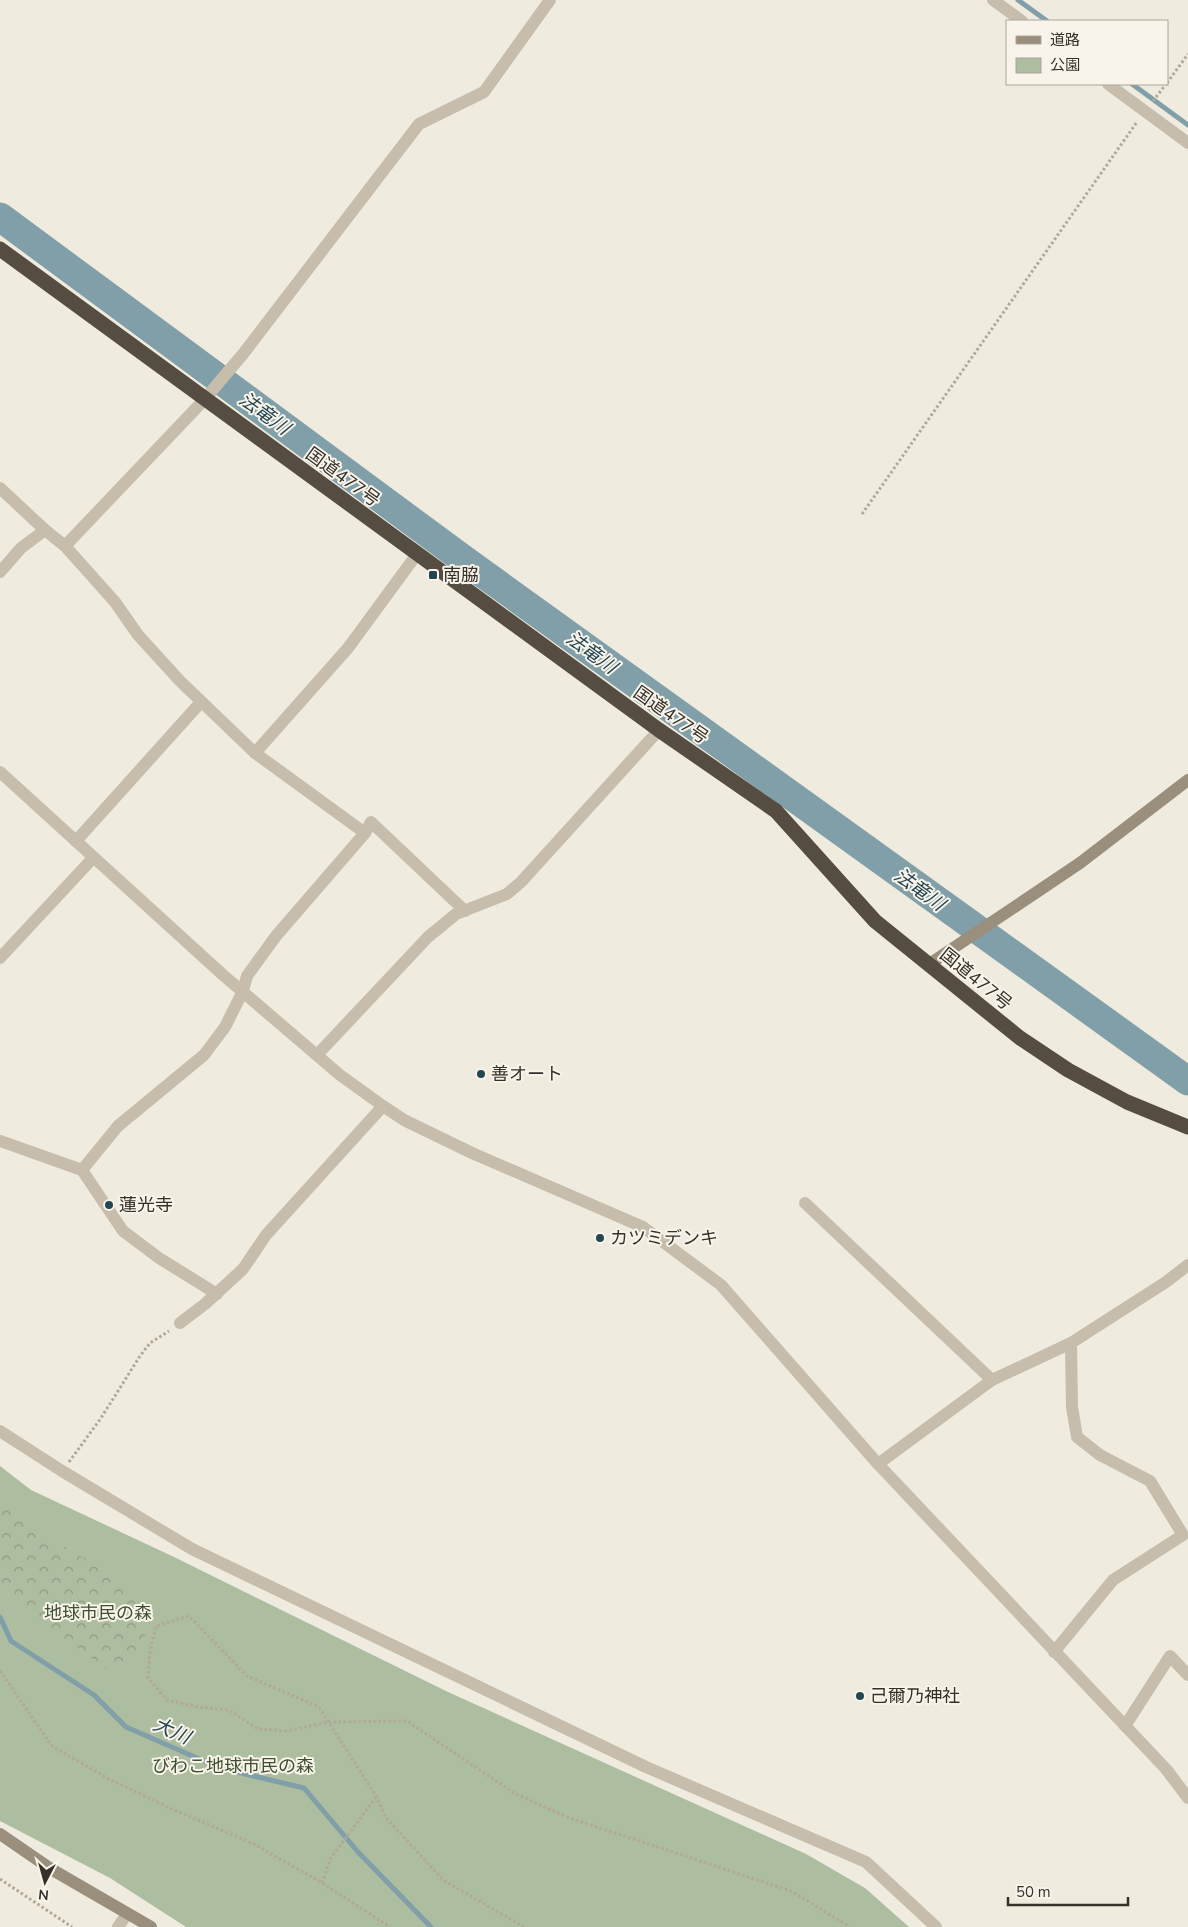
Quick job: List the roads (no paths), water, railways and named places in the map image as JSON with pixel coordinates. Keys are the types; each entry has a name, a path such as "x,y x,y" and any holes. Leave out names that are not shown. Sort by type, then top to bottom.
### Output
{"highway":[{"name":"国道477号","path":"0,249 204,400 659,730 776,811 875,920 1020,1038 1068,1070 1127,1102 1188,1127"}],"street":[{"path":"65,546 204,400 243,354 419,124 484,92 550,0"},
{"path":"993,0 1021,20"},
{"path":"1109,85 1188,143"},
{"path":"0,488 44,530 65,546 115,602 138,635 201,702 255,753 365,833"},
{"path":"0,572 22,548 44,530"},
{"path":"255,753 348,648 417,554"},
{"path":"76,841 201,702"},
{"path":"317,1055 428,937 456,914 507,894 521,882 659,730"},
{"path":"0,772 243,992 340,1075 383,1106 404,1120 472,1154 643,1227 721,1285 878,1464 1166,1769 1188,1798"},
{"path":"928,965 1080,863 1188,780"},
{"path":"82,1170 118,1126 204,1055 225,1028 243,992 247,976 276,936 365,833 371,822 465,911"},
{"path":"0,958 93,858"},
{"path":"180,1323 217,1294 243,1270 266,1235 383,1106"},
{"path":"0,1141 82,1170 123,1230 159,1258 217,1294"},
{"path":"805,1203 992,1380"},
{"path":"878,1464 992,1380 1071,1343 1166,1282 1188,1265"},
{"path":"1054,1652 1113,1580 1186,1538 1150,1481 1100,1455 1077,1437 1072,1407 1071,1343"},
{"path":"0,1432 192,1549 646,1767 866,1862 936,1927"},
{"path":"1125,1726 1170,1656 1188,1676"},
{"path":"0,1834 51,1869 151,1927"},
{"path":"118,1927 127,1914"}],"waterway":[{"path":"1018,0 1046,20"},
{"path":"1133,85 1188,125"},
{"name":"法竜川","path":"0,217 467,562 1188,1081"},
{"name":"大川","path":"0,1617 11,1641 94,1695 126,1727 220,1768 304,1788 358,1852 431,1927"}],"place":[{"name":"南脇","path":"433,575"},
{"name":"善オート","path":"481,1074"},
{"name":"蓮光寺","path":"109,1205"},
{"name":"カツミデンキ","path":"600,1238"},
{"name":"己爾乃神社","path":"860,1696"}],"park label":[{"name":"地球市民の森","path":"98,1613"},
{"name":"びわこ地球市民の森","path":"233,1766"}]}
